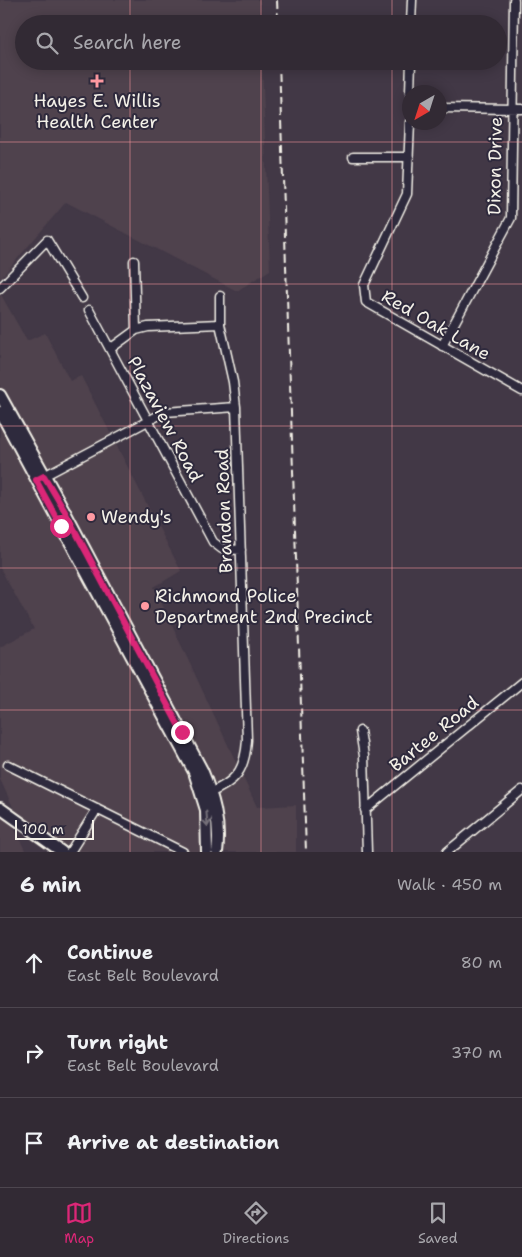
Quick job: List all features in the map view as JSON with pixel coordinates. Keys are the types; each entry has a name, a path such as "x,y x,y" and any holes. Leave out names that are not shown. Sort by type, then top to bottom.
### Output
{"main road":[{"path":"0,394 40,478"},
{"path":"0,412 40,478 67,515 182,732 217,824 217,852"},
{"path":"207,794 207,852"},
{"path":"0,808 62,852"},
{"path":"0,815 51,852"}],"street":[{"path":"411,15 412,0"},
{"name":"Dixon Drive","path":"442,346 511,218 514,0"},
{"path":"410,85 411,70"},
{"path":"447,108 522,109"},
{"path":"353,157 409,157 410,130"},
{"name":"Red Oak Lane","path":"409,157 407,194 364,284 364,297 369,305 522,391"},
{"path":"0,288 46,240 82,298"},
{"path":"134,261 136,330"},
{"name":"Brandon Road","path":"207,794 231,782 246,759 247,740 236,407 233,382 220,324 220,296"},
{"name":"Plazaview Road","path":"89,310 213,542 222,549 241,550"},
{"path":"110,348 136,330 159,326 220,324"},
{"path":"40,478 148,419 172,410 236,407"},
{"name":"Bartee Road","path":"365,810 521,686"},
{"path":"360,731 364,756 367,852"},
{"path":"8,765 183,852"},
{"path":"447,852 522,790"},
{"path":"70,852 97,809"}],"shaded area":[{"path":"0,0 260,0 261,15 15,15 15,70 262,70 270,270 237,291 66,202 0,279"},
{"path":"0,293 27,341 45,333 70,381 81,376 181,571 154,587 257,807 296,805 296,852 68,852 17,816 0,779 0,647 34,629 0,568"},
{"path":"0,816 13,826 26,852 0,852"}],"railway":[{"path":"277,0 278,15"},
{"path":"279,70 306,852"}],"place":[{"name":"Hayes E. Willis Health Center","path":"97,81"},
{"name":"Wendy's","path":"91,517"},
{"name":"Richmond Police Department 2nd Precinct","path":"145,606"}],"route":[{"path":"61,526 36,480 44,476 182,732"}]}
